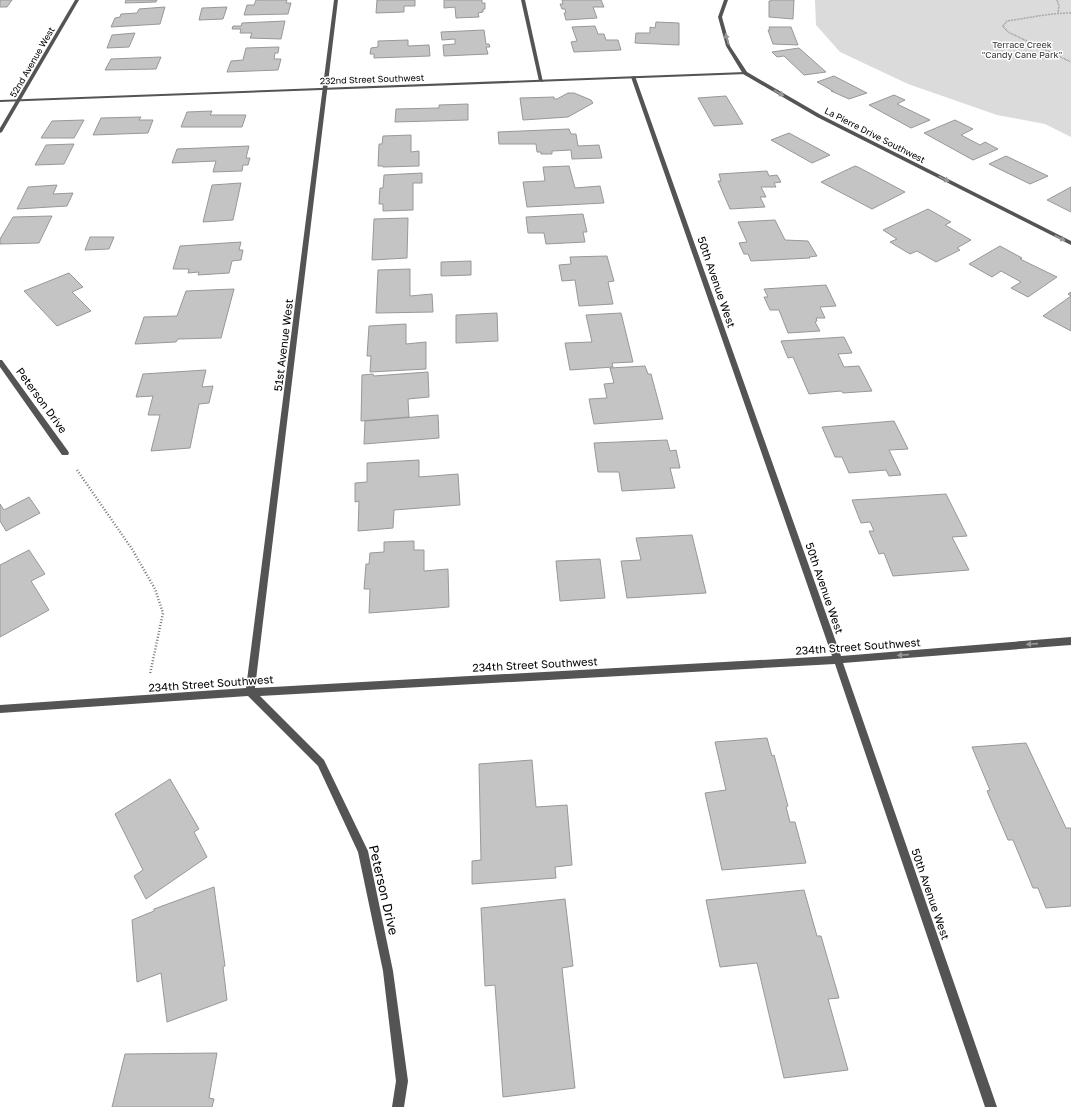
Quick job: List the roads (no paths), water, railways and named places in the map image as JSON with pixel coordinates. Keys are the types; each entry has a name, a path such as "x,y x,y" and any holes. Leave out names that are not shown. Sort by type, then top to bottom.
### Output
{"street":[{"name":"52nd Avenue West","path":"0,132 77,0"},
{"name":"51st Avenue West","path":"250,692 336,0"},
{"path":"523,0 542,81"},
{"name":"La Pierre Drive Southwest","path":"726,0 720,17 728,46 745,73 819,116 1071,243"},
{"name":"232nd Street Southwest","path":"0,101 745,73"},
{"name":"50th Avenue West","path":"633,77 837,660 991,1107"},
{"name":"Peterson Drive","path":"0,362 65,453"},
{"name":"234th Street Southwest","path":"0,709 250,692 837,660 1071,641"},
{"name":"Peterson Drive","path":"250,692 321,763 363,851 388,971 402,1080 398,1107"}],"park label":[{"name":"Terrace Creek \"Candy Cane Park\"","path":"1022,50"}]}
